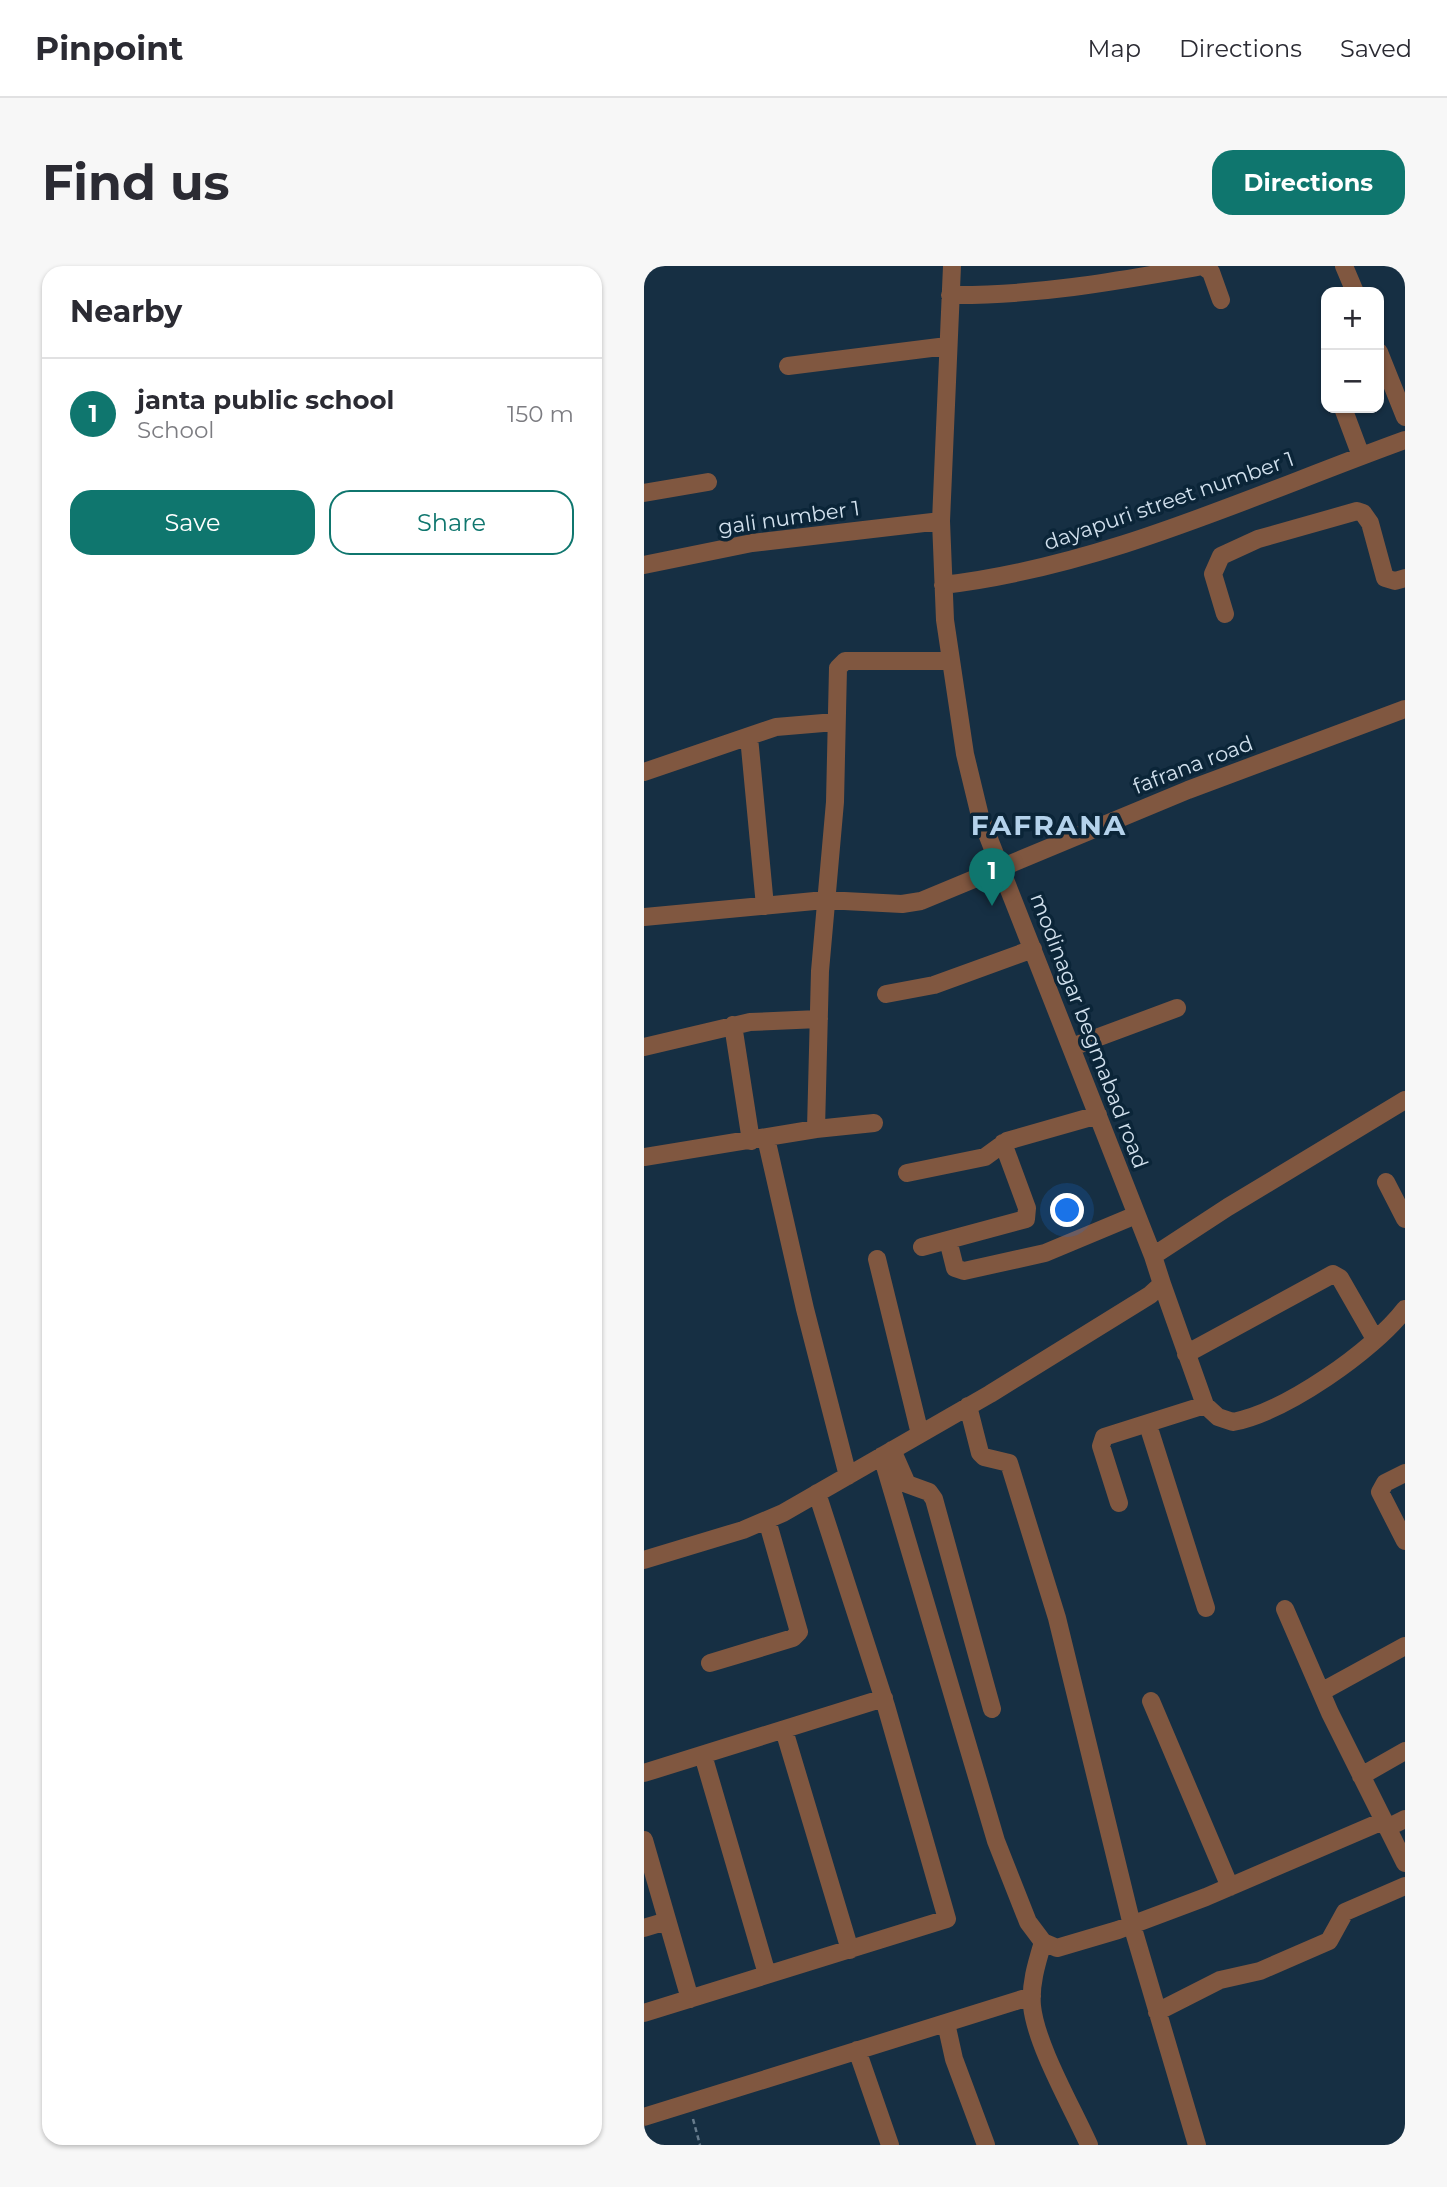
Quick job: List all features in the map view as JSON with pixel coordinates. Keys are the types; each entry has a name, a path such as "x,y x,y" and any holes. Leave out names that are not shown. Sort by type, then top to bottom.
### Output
{"street":[{"name":"modinagar begmabad road","path":"952,266 940,522 951,662 974,796 1153,1255 1185,1354 1205,1405"},
{"path":"950,295 1001,296 1074,289 1203,266 1209,268 1221,300"},
{"path":"1344,266 1353,287"},
{"path":"788,366 947,346"},
{"path":"1384,364 1405,417"},
{"path":"1345,413 1361,456"},
{"name":"dayapuri street number 1","path":"943,585 1035,571 1087,557 1251,500 1405,440"},
{"path":"644,492 708,482"},
{"path":"1225,614 1213,574 1221,556 1258,539 1357,511 1363,513 1370,523 1385,578 1395,581 1405,578"},
{"name":"gali number 1","path":"644,565 751,543 940,522"},
{"path":"816,1129 825,900 835,802 838,668 841,662 951,662"},
{"name":"fafrana road","path":"644,917 825,900 912,904 1000,866 1061,845 1188,790 1405,709"},
{"path":"644,772 776,727 835,722"},
{"path":"749,737 765,906"},
{"path":"886,994 934,985 1033,949"},
{"path":"1072,1047 1177,1008"},
{"path":"644,1047 750,1021 819,1019"},
{"path":"733,1025 759,1140 848,1476"},
{"path":"1153,1255 1405,1100"},
{"path":"906,1173 985,1157 1003,1143 1098,1115"},
{"path":"644,1157 816,1129 874,1123"},
{"path":"922,1247 1023,1221 1028,1216 1003,1143"},
{"path":"1385,1182 1405,1219"},
{"path":"948,1240 955,1268 964,1271 1045,1253 1136,1215"},
{"path":"877,1259 920,1434"},
{"path":"1185,1354 1333,1273 1340,1278 1375,1339"},
{"path":"644,1560 768,1520 962,1410 1150,1295 1162,1284"},
{"path":"1119,1503 1102,1440 1205,1405 1225,1420 1243,1420 1312,1386 1375,1339 1405,1309"},
{"path":"962,1410 980,1453 984,1457 1009,1463 1036,1542 1132,1925 1197,2145"},
{"path":"1148,1425 1206,1608"},
{"path":"887,1453 908,1484 929,1492 934,1499 992,1709"},
{"path":"887,1453 996,1841 1028,1922 1043,1942 1057,1948 1088,1940 1230,1887 1385,1824 1405,1819"},
{"path":"1405,1473 1385,1483 1380,1492 1405,1541"},
{"path":"644,2013 768,1973 943,1922 947,1917 884,1698 817,1493"},
{"path":"710,1662 793,1638 799,1632 768,1520"},
{"path":"1285,1609 1321,1692 1405,1863"},
{"path":"1321,1692 1405,1646"},
{"path":"644,1773 884,1698"},
{"path":"1151,1700 1230,1887"},
{"path":"784,1730 850,1950"},
{"path":"1361,1776 1405,1751"},
{"path":"703,1755 768,1973"},
{"path":"645,1850 690,1999"},
{"path":"1157,2012 1220,1980 1259,1971 1329,1941 1345,1912 1405,1885"},
{"path":"644,1928 667,1921"},
{"path":"1043,1942 1032,1996 1039,2032 1089,2145"},
{"path":"644,2118 1032,1996"},
{"path":"946,2023 954,2059 986,2145"},
{"path":"857,2050 890,2145"}],"path":[{"path":"694,2102 693,2122 700,2145"}],"place":[{"name":"janta public school","path":"992,906"}],"district":[{"name":"FAFRANA","path":"1049,825"}]}
